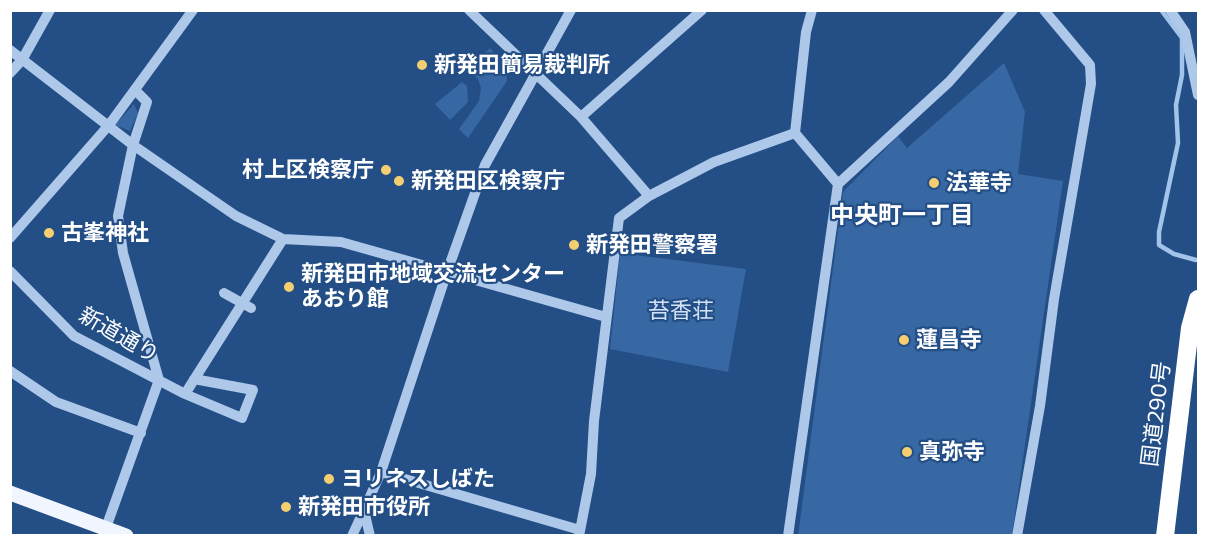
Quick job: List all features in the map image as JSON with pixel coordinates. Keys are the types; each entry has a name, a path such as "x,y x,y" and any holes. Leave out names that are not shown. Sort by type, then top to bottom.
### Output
{"highway":[{"name":"国道290号","path":"1165,536 1193,358 1190,328 1198,299"}],"main road":[{"path":"10,493 104,532 126,536"}],"street":[{"path":"10,73 22,60 50,10"},
{"path":"10,238 109,125 193,10"},
{"path":"469,10 581,117 649,196"},
{"path":"352,536 381,472 485,165 571,10"},
{"path":"581,117 702,10"},
{"path":"812,10 806,32 795,134 838,184"},
{"path":"788,536 838,184 949,82 1013,10"},
{"path":"1017,536 1091,84 1090,65 1044,10"},
{"path":"1170,10 1185,32 1198,95"},
{"path":"10,50 133,145 236,216 283,239 340,242 606,317"},
{"path":"104,532 159,380 123,253 118,216 133,145 147,102 135,90"},
{"path":"381,472 580,533 591,474 594,421 620,218 649,196 714,162 795,134"},
{"path":"185,394 283,239"},
{"name":"新道通り","path":"10,271 74,336 185,394 242,418 253,390 194,379"},
{"path":"224,293 251,308"},
{"path":"10,370 57,402 141,433"},
{"path":"364,510 370,536"}],"green space":[{"path":"490,48 506,66 507,81 468,138 459,129 479,101 481,88 478,79 467,69"},
{"path":"1004,63 1025,112 1018,174 1063,181 1012,535 798,536 843,192 898,136 907,148"},
{"path":"462,82 467,86 468,102 450,120 435,104"},
{"path":"134,104 138,113 130,131 115,125"},
{"name":"苔香荘","path":"620,253 746,269 728,372 610,349"}],"waterway":[{"path":"1161,10 1182,38 1182,75 1176,105 1178,143 1159,232 1159,245 1174,254 1196,260"}],"place":[{"name":"新発田簡易裁判所","path":"422,65"},
{"name":"村上区検察庁","path":"386,170"},
{"name":"新発田区検察庁","path":"399,181"},
{"name":"法華寺","path":"934,183"},
{"name":"古峯神社","path":"49,233"},
{"name":"新発田警察署","path":"574,245"},
{"name":"新発田市地域交流センター あおり館","path":"289,287"},
{"name":"蓮昌寺","path":"904,340"},
{"name":"真弥寺","path":"907,452"},
{"name":"ヨリネスしばた","path":"329,479"},
{"name":"新発田市役所","path":"286,507"}],"district":[{"name":"中央町一丁目","path":"902,215"}]}
